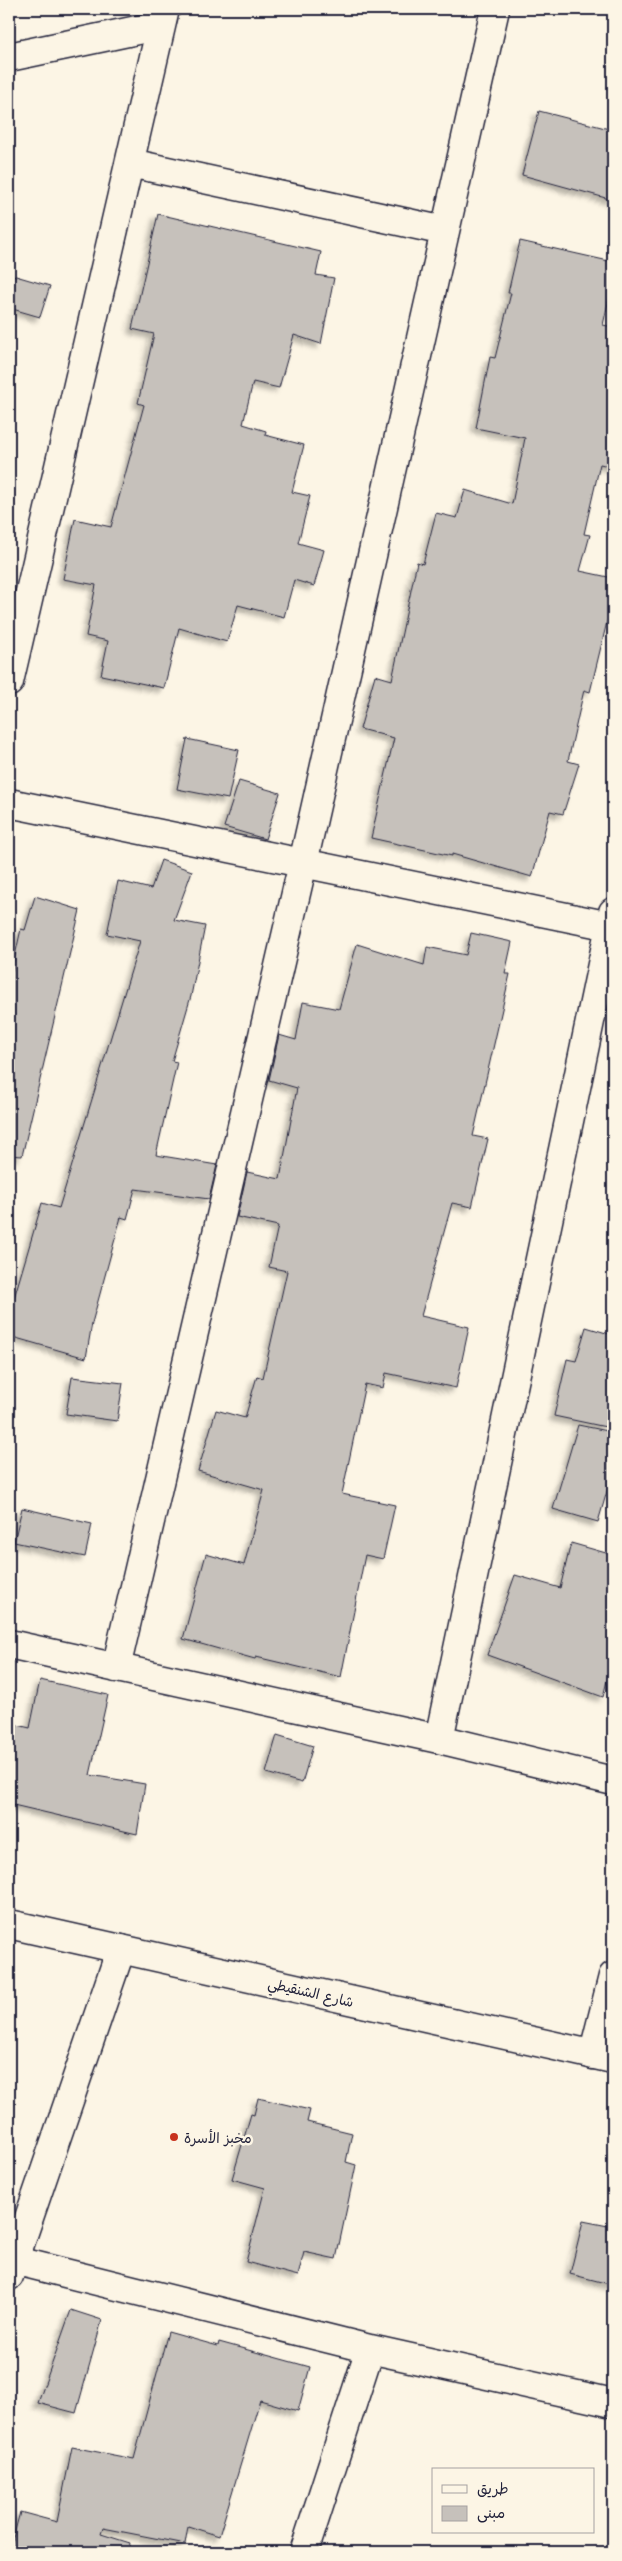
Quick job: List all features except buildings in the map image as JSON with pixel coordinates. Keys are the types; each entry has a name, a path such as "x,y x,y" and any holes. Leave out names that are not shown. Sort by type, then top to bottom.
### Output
{"street":[{"path":"116,1668 303,863 495,9"},
{"path":"9,56 163,17 9,682"},
{"path":"130,163 445,231"},
{"path":"9,803 303,863 612,919 439,1739"},
{"path":"9,1644 439,1739 613,1781"},
{"name":"شارع الشنقيطي","path":"9,1924 603,2057"},
{"path":"120,1949 10,2265 370,2349 613,2403"},
{"path":"603,2057 613,1976"},
{"path":"304,2552 370,2349"}],"place":[{"name":"مخبز الأسرة","path":"174,2137"}]}
